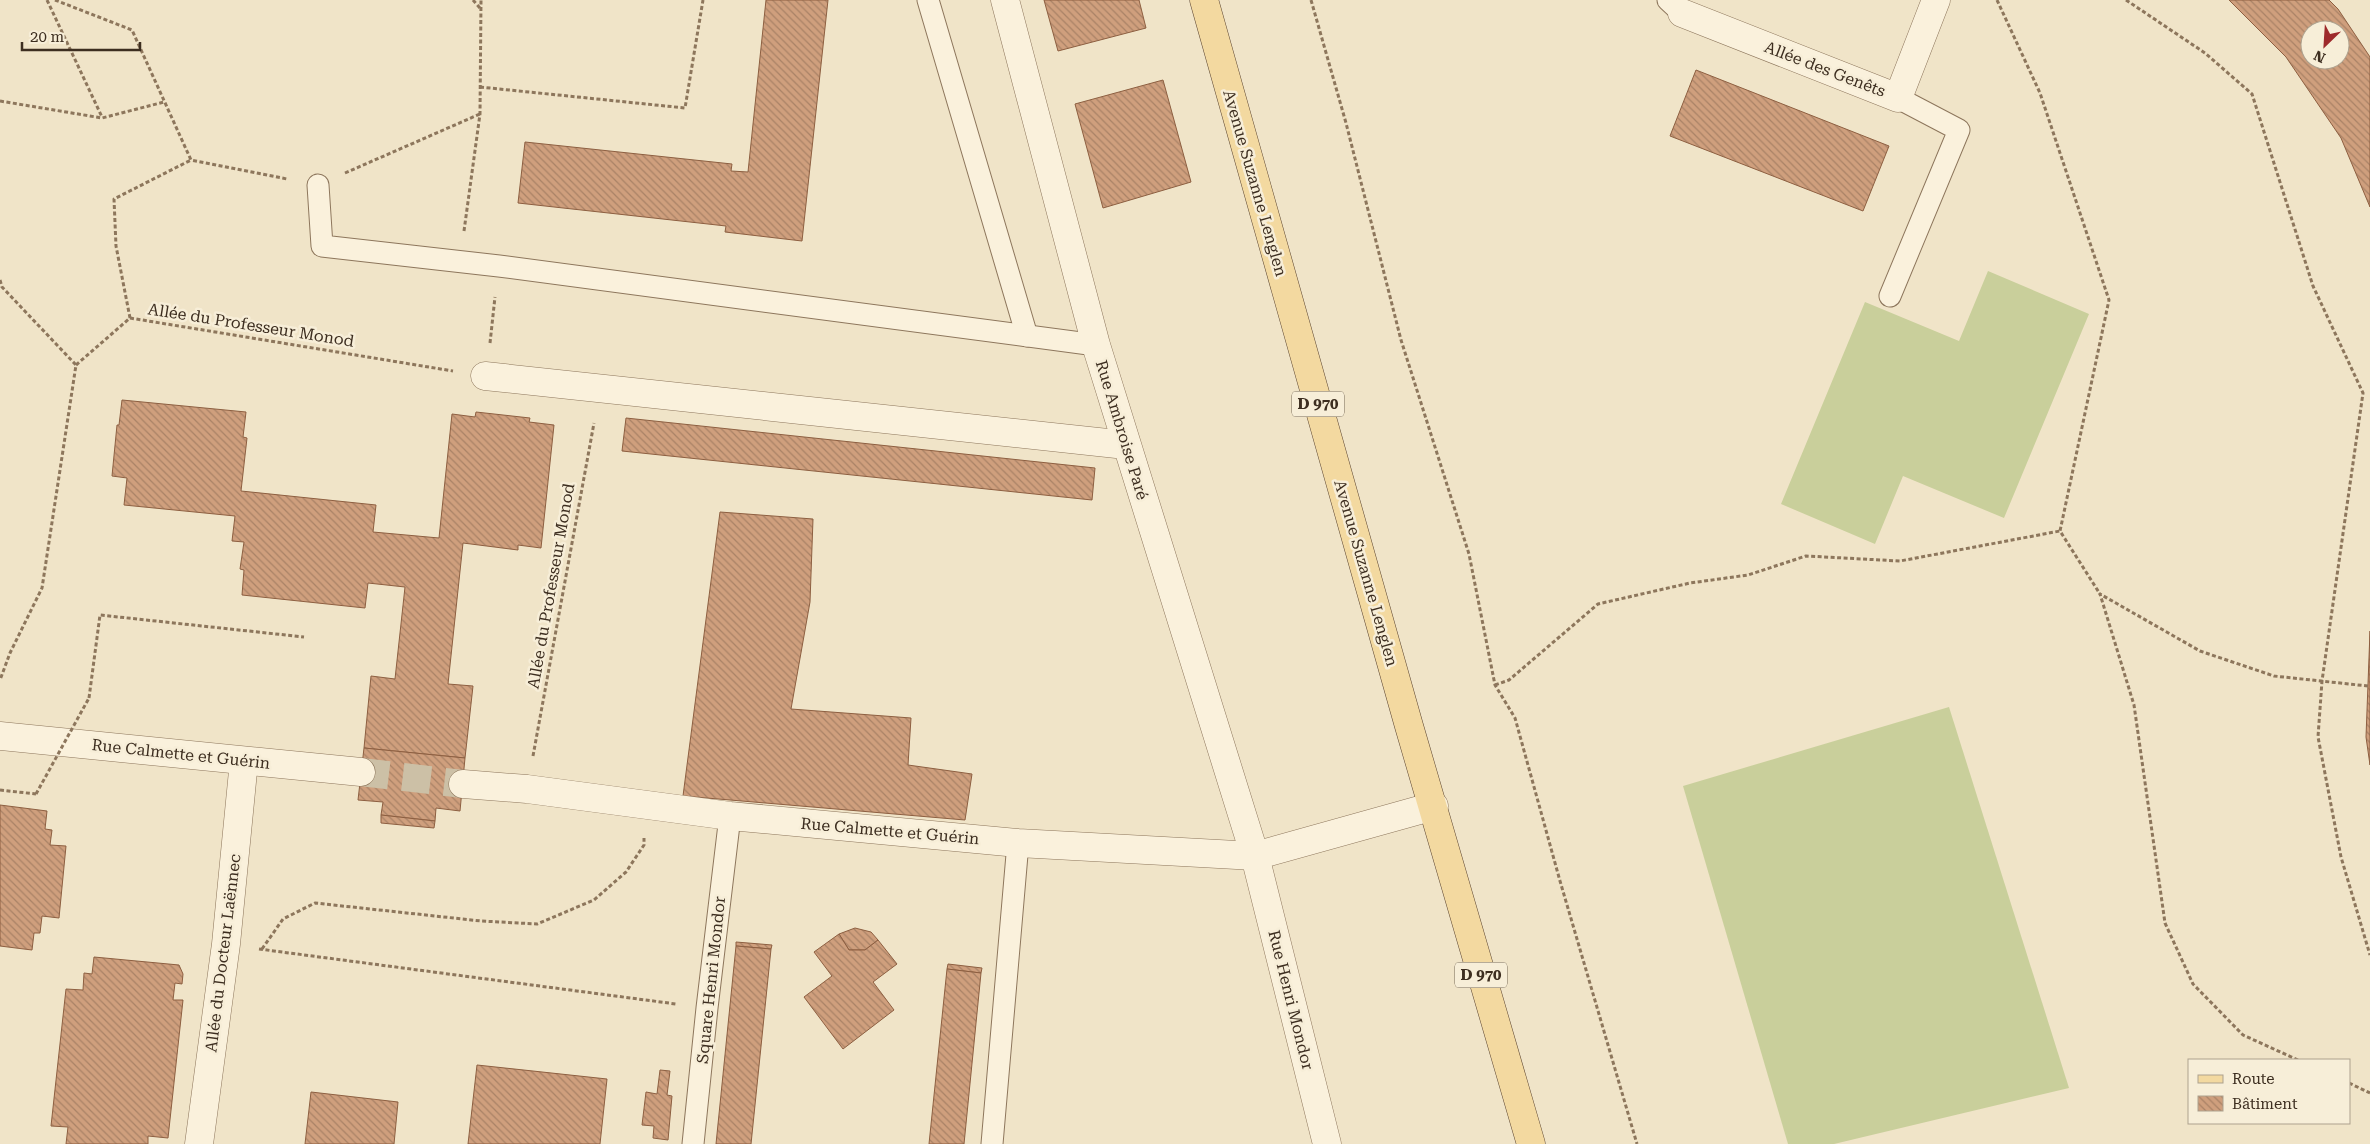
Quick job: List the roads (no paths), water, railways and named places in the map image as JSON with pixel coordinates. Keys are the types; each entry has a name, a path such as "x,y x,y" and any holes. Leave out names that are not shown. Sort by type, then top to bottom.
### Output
{"main road":[{"name":"Avenue Suzanne Lenglen","path":"1204,0 1531,1144"}],"street":[{"name":"Rue Ambroise Paré","path":"1005,0 1096,345 1256,856"},
{"name":"Allée des Genêts","path":"1675,7 1898,98 1936,0"},
{"path":"486,376 1126,445"},
{"name":"Rue Calmette et Guérin","path":"0,736 361,772"},
{"name":"Allée du Docteur Laënnec","path":"199,1144 226,944 244,761"},
{"name":"Rue Calmette et Guérin","path":"463,784 527,789 730,816 1018,843 1256,856 1434,806"},
{"name":"Rue Henri Mondor","path":"1256,856 1327,1144"}],"lane":[{"path":"928,0 1027,336"},
{"path":"1890,296 1959,130 1898,98"},
{"path":"318,185 322,246 499,266 1096,345"},
{"name":"Square Henri Mondor","path":"693,1144 730,816"},
{"path":"992,1144 1018,843"}],"tunnel":[{"path":"361,772 463,784"}]}
